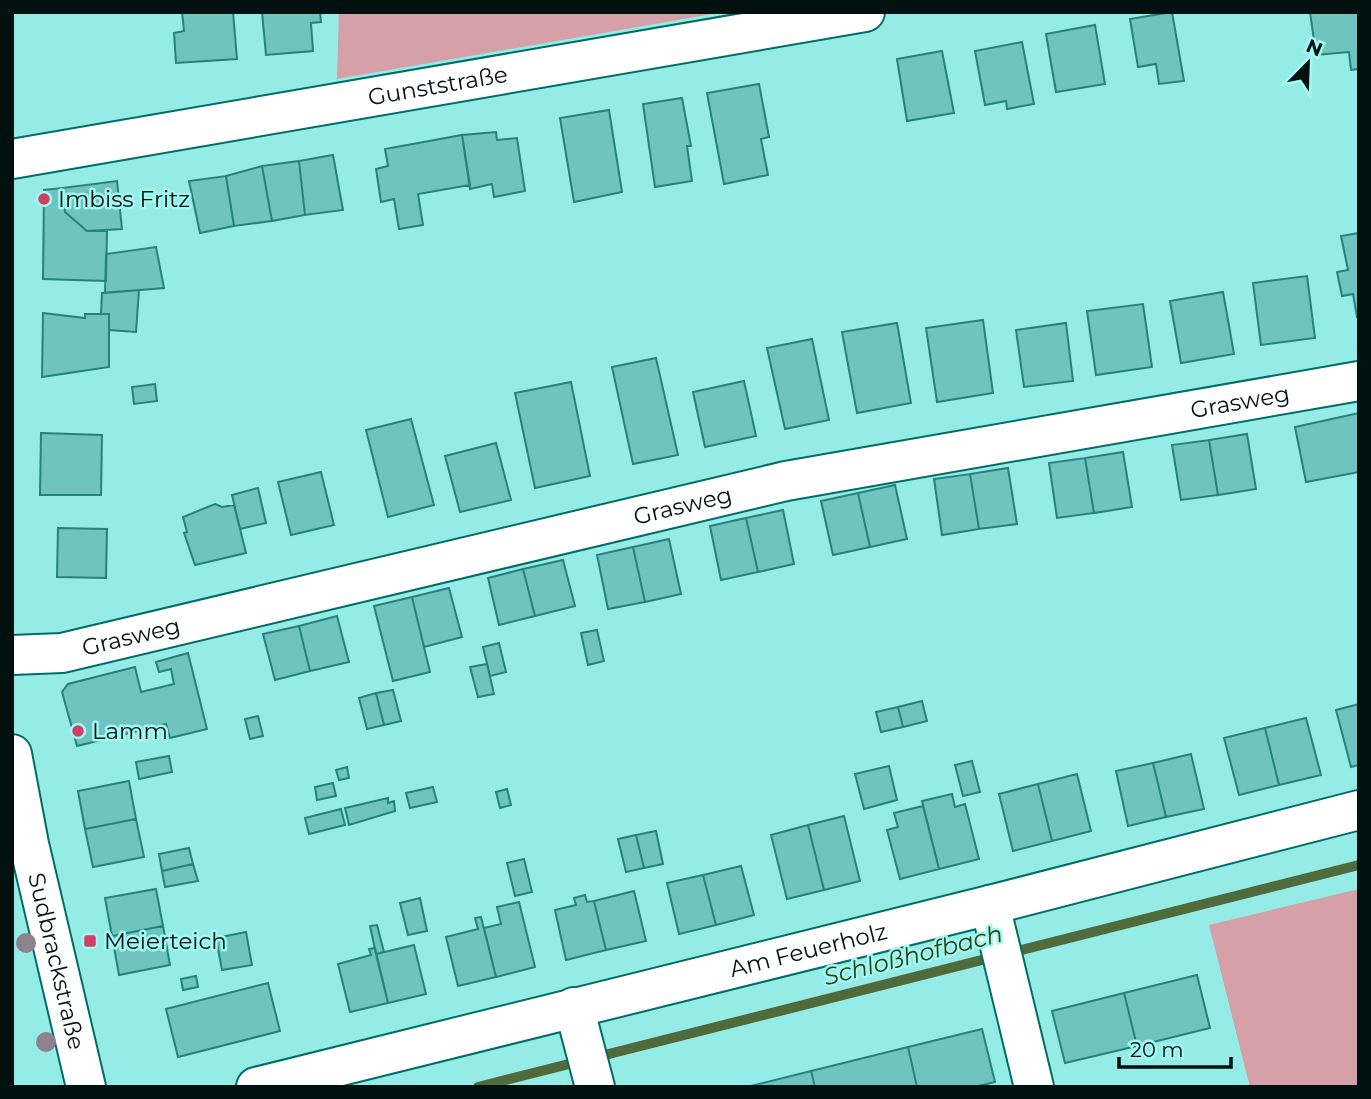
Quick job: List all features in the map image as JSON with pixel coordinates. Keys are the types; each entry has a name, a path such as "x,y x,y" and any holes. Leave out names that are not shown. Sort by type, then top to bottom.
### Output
{"street":[{"name":"Gunststraße","path":"12,159 864,12"},
{"name":"Grasweg","path":"12,655 62,653 786,481 1359,381"},
{"name":"Sudbrackstraße","path":"12,754 29,844 86,1087"},
{"name":"Am Feuerholz","path":"256,1087 586,1052 998,936 1359,810"},
{"path":"998,936 1034,1087"}],"shaded area":[{"path":"339,12 724,12 337,79"},
{"path":"1359,889 1359,1087 1250,1087 1209,925"}],"building":[{"path":"182,12 233,12 237,59 176,63 174,33 184,31"},
{"path":"262,12 320,12 321,22 311,23 313,51 266,55"},
{"path":"1172,12 1184,81 1159,84 1156,64 1138,67 1130,19"},
{"path":"1310,12 1359,12 1359,69 1351,70 1349,52 1316,55"},
{"path":"1095,25 1105,84 1056,92 1046,34"},
{"path":"1022,42 1034,104 1007,109 1006,101 985,105 975,51"},
{"path":"942,51 954,113 907,121 897,59"},
{"path":"759,84 769,137 761,139 768,175 724,184 707,93"},
{"path":"682,98 691,146 687,146 692,181 655,187 643,104"},
{"path":"609,110 622,192 574,202 560,118"},
{"path":"496,132 497,140 517,138 525,191 494,197 492,184 470,189 462,135"},
{"path":"462,135 470,185 418,194 423,225 399,229 394,199 381,202 376,169 388,166 385,149"},
{"path":"333,155 343,210 305,215 299,161"},
{"path":"299,161 305,215 272,221 262,166"},
{"path":"262,166 272,221 234,226 226,176"},
{"path":"226,176 234,226 200,233 189,181"},
{"path":"117,181 122,229 87,231 65,212 62,188"},
{"path":"62,188 65,212 87,231 107,231 106,281 43,279 44,190"},
{"path":"1359,233 1357,317 1353,294 1342,296 1337,272 1348,270 1341,236"},
{"path":"156,247 164,288 105,293 106,254"},
{"path":"1307,276 1315,338 1261,345 1253,283"},
{"path":"139,290 136,332 109,330 109,314 101,314 102,293"},
{"path":"1223,292 1234,354 1181,363 1170,301"},
{"path":"1143,304 1152,367 1096,375 1087,311"},
{"path":"43,313 85,318 85,314 109,314 109,367 42,377"},
{"path":"983,320 993,393 937,402 926,328"},
{"path":"897,323 911,403 857,413 842,332"},
{"path":"1066,323 1073,381 1024,387 1016,330"},
{"path":"812,339 829,420 785,429 767,348"},
{"path":"656,358 678,455 633,464 612,367"},
{"path":"744,381 756,436 705,447 693,392"},
{"path":"571,382 590,476 535,488 515,393"},
{"path":"155,384 157,401 134,404 132,387"},
{"path":"1359,413 1359,472 1306,482 1295,427"},
{"path":"411,419 434,505 388,517 366,430"},
{"path":"41,433 102,435 101,495 40,495"},
{"path":"1247,434 1256,489 1218,495 1209,440"},
{"path":"1209,440 1218,495 1181,500 1172,445"},
{"path":"496,443 511,500 460,512 445,456"},
{"path":"1123,452 1132,507 1094,513 1085,458"},
{"path":"1085,458 1094,513 1057,518 1049,463"},
{"path":"1008,468 1017,524 979,529 970,474"},
{"path":"321,472 334,525 291,535 278,482"},
{"path":"970,474 979,529 942,535 934,479"},
{"path":"895,485 907,539 870,547 858,493"},
{"path":"258,488 266,523 240,529 232,495"},
{"path":"858,493 870,547 833,555 821,501"},
{"path":"215,504 222,507 234,505 246,553 195,565 184,533 187,532 183,517"},
{"path":"783,510 794,564 758,572 746,518"},
{"path":"746,518 758,572 721,580 710,526"},
{"path":"58,528 107,529 106,578 57,577"},
{"path":"669,539 681,594 645,602 633,547"},
{"path":"633,547 645,602 608,609 597,555"},
{"path":"563,560 575,606 535,616 523,569"},
{"path":"523,569 535,616 499,625 488,578"},
{"path":"449,588 462,637 424,647 412,597"},
{"path":"412,597 430,672 393,681 374,606"},
{"path":"337,616 349,662 310,671 299,626"},
{"path":"299,626 310,671 275,680 263,634"},
{"path":"597,630 604,661 588,665 581,633"},
{"path":"499,643 506,672 490,676 483,647"},
{"path":"188,653 207,729 170,738 166,724 77,746 62,692 68,684 135,667 141,692 174,684 171,669 159,672 156,662"},
{"path":"487,664 494,694 478,697 470,667"},
{"path":"393,690 401,721 384,725 376,693"},
{"path":"376,693 384,725 367,729 359,698"},
{"path":"922,701 927,721 903,727 898,707"},
{"path":"1359,704 1359,765 1351,767 1336,710"},
{"path":"898,707 903,727 881,732 876,712"},
{"path":"258,716 263,736 250,739 245,719"},
{"path":"1306,718 1321,775 1279,785 1265,728"},
{"path":"1265,728 1279,785 1239,795 1224,738"},
{"path":"1191,754 1204,809 1166,817 1153,763"},
{"path":"169,756 172,772 139,779 136,762"},
{"path":"972,761 980,792 963,796 955,765"},
{"path":"1153,763 1166,817 1128,826 1116,771"},
{"path":"889,766 897,800 864,809 855,774"},
{"path":"347,767 349,778 339,780 336,770"},
{"path":"1077,774 1091,831 1052,841 1038,784"},
{"path":"129,781 136,819 85,829 78,791"},
{"path":"333,783 336,796 317,800 315,787"},
{"path":"1038,784 1052,841 1013,851 999,794"},
{"path":"433,787 437,802 410,808 406,793"},
{"path":"507,789 511,805 500,808 496,792"},
{"path":"952,794 955,807 965,804 979,859 939,869 922,801"},
{"path":"388,798 388,803 394,801 395,811 349,825 345,808"},
{"path":"923,806 939,869 900,879 887,830 898,827 894,813"},
{"path":"341,809 345,825 309,834 305,818"},
{"path":"844,816 860,881 824,890 808,825"},
{"path":"136,819 144,857 93,867 85,829"},
{"path":"808,825 824,890 787,899 771,835"},
{"path":"656,831 663,864 644,868 636,835"},
{"path":"636,835 644,868 626,872 618,839"},
{"path":"189,848 193,864 162,871 159,854"},
{"path":"524,859 532,892 515,896 507,863"},
{"path":"193,864 198,881 165,887 162,871"},
{"path":"741,866 754,915 716,925 703,875"},
{"path":"703,875 716,925 679,934 667,883"},
{"path":"156,889 163,926 112,936 105,898"},
{"path":"634,891 646,941 606,950 594,901"},
{"path":"585,895 587,902 594,901 606,950 566,960 555,910 576,905 574,898"},
{"path":"420,898 427,931 408,935 400,903"},
{"path":"519,902 535,967 496,977 484,928 501,924 497,907"},
{"path":"481,917 496,977 458,986 446,937 478,929 475,918"},
{"path":"377,925 384,952 376,954 370,926"},
{"path":"163,926 170,965 119,975 112,936"},
{"path":"246,932 252,965 222,970 216,938"},
{"path":"414,945 426,994 388,1003 376,954"},
{"path":"375,948 388,1003 350,1012 338,964 371,955 369,949"},
{"path":"1197,975 1210,1028 1137,1046 1124,993"},
{"path":"196,976 198,987 183,990 181,979"},
{"path":"268,983 280,1031 178,1057 166,1009"},
{"path":"1124,993 1137,1046 1065,1063 1052,1011"},
{"path":"982,1029 995,1082 974,1087 917,1087 908,1047"},
{"path":"908,1047 917,1087 815,1087 811,1071"},
{"path":"811,1071 815,1087 747,1087"}],"waterway":[{"name":"Schloßhofbach","path":"478,1087 1359,865"}],"place":[{"name":"Imbiss Fritz","path":"44,199"},
{"name":"Lamm","path":"78,731"},
{"name":"Meierteich","path":"90,941"}]}
